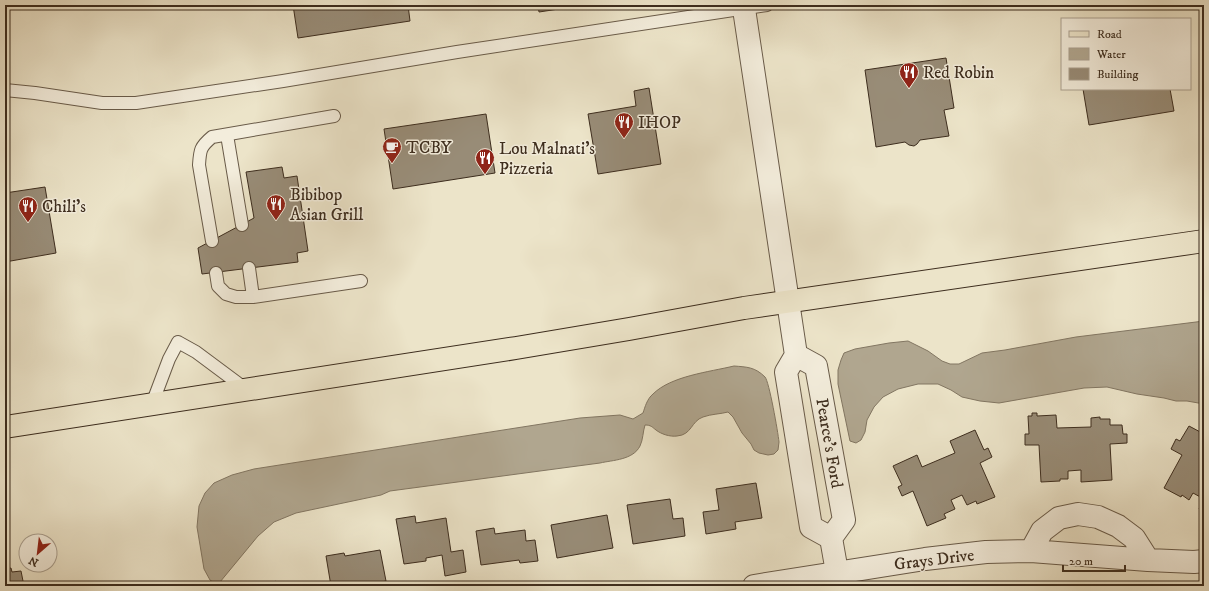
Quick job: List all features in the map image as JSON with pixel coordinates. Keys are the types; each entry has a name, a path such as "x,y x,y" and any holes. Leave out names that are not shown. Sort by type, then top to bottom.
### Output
{"main road":[{"path":"5,427 516,348 744,308 1204,241"}],"street":[{"path":"744,7 796,355"},
{"name":"Pearce's Ford","path":"796,355 816,366 844,520 831,538 811,527 786,372 796,355"},
{"path":"1032,551 1042,531 1059,518 1078,514 1098,517 1118,526 1134,538 1148,560"},
{"path":"831,538 839,579"},
{"name":"Grays Drive","path":"754,586 839,579 925,559 986,552 1032,551 1148,560 1204,561"}],"lane":[{"path":"5,90 102,103 136,103 744,7 767,5"},
{"path":"212,241 198,165 203,144 212,137 334,116"},
{"path":"227,135 242,225"},
{"path":"249,268 253,297"},
{"path":"216,273 218,286 226,294 236,297 253,297 361,281"},
{"path":"152,404 169,359 178,342 196,352 247,390"}],"water":[{"path":"1204,321 1204,404 1176,401 1107,387 1084,388 999,403 962,397 938,384 918,384 898,389 883,397 874,407 867,420 865,432 861,440 856,443 850,441 838,384 838,370 844,353 855,349 908,341 928,351 942,361 950,364 959,364 982,353 1076,337"},
{"path":"734,366 754,369 765,377 767,381 779,442 778,450 774,454 768,455 754,450 733,417 728,412 703,417 696,422 689,431 677,436 666,435 650,426 645,425 642,441 637,451 622,459 390,491 381,495 296,513 274,522 258,536 220,582 216,584 210,580 204,569 197,527 199,506 205,493 214,483 232,475 254,469 580,418 620,415 633,419 643,413 646,403 651,396 670,383 691,376"}],"building":[{"path":"293,5 408,5 410,21 298,38"},
{"path":"538,5 585,5 539,12"},
{"name":"Red Robin","path":"946,58 954,108 944,110 949,136 920,140 914,146 905,142 876,147 865,70"},
{"name":"IHOP","path":"649,88 661,164 598,174 588,114 636,106 634,91"},
{"path":"1083,90 1170,90 1174,111 1089,125"},
{"path":"486,114 495,173 393,189 384,129"},
{"name":"Bibibop Asian Grill","path":"282,167 284,178 297,176 308,251 297,253 298,262 202,274 198,248 254,218 246,172"},
{"name":"Chili's","path":"45,187 56,253 5,262 5,193"},
{"path":"1032,413 1037,413 1037,416 1056,415 1057,428 1091,427 1091,418 1100,417 1100,419 1110,419 1110,425 1122,425 1123,434 1127,434 1127,443 1110,444 1112,480 1081,482 1081,470 1068,471 1068,479 1041,482 1039,445 1025,445 1025,434 1029,434 1028,416 1032,416"},
{"path":"1189,426 1204,434 1204,499 1193,493 1189,500 1182,495 1181,497 1164,488 1182,455 1171,449 1176,439 1180,441"},
{"path":"975,430 984,450 988,448 992,457 980,463 995,497 977,504 976,501 967,505 962,495 951,500 955,509 944,514 946,518 927,526 913,491 902,496 898,487 902,485 893,466 917,455 922,467 955,453 950,441"},
{"path":"756,483 762,518 735,522 736,529 706,534 703,512 719,510 716,489"},
{"path":"670,499 673,519 683,518 685,536 633,544 627,505"},
{"path":"1204,500 1204,512 1199,509"},
{"path":"607,515 613,548 557,558 551,525"},
{"path":"415,516 416,523 446,518 451,552 463,550 466,572 445,576 442,555 426,558 426,561 404,564 396,519"},
{"path":"494,528 495,534 525,530 526,541 535,540 538,561 520,563 519,560 481,565 476,531"},
{"path":"380,550 386,581 358,586 331,586 326,556 344,553 345,556"},
{"path":"11,568 12,572 18,571 18,573 21,573 24,586 5,586 5,569"},
{"path":"275,581 282,586 271,586"}],"place":[{"name":"Red Robin","path":"909,89"},
{"name":"IHOP","path":"624,139"},
{"name":"TCBY","path":"392,164"},
{"name":"Lou Malnati's Pizzeria","path":"485,175"},
{"name":"Bibibop Asian Grill","path":"276,221"},
{"name":"Chili's","path":"28,223"}]}
